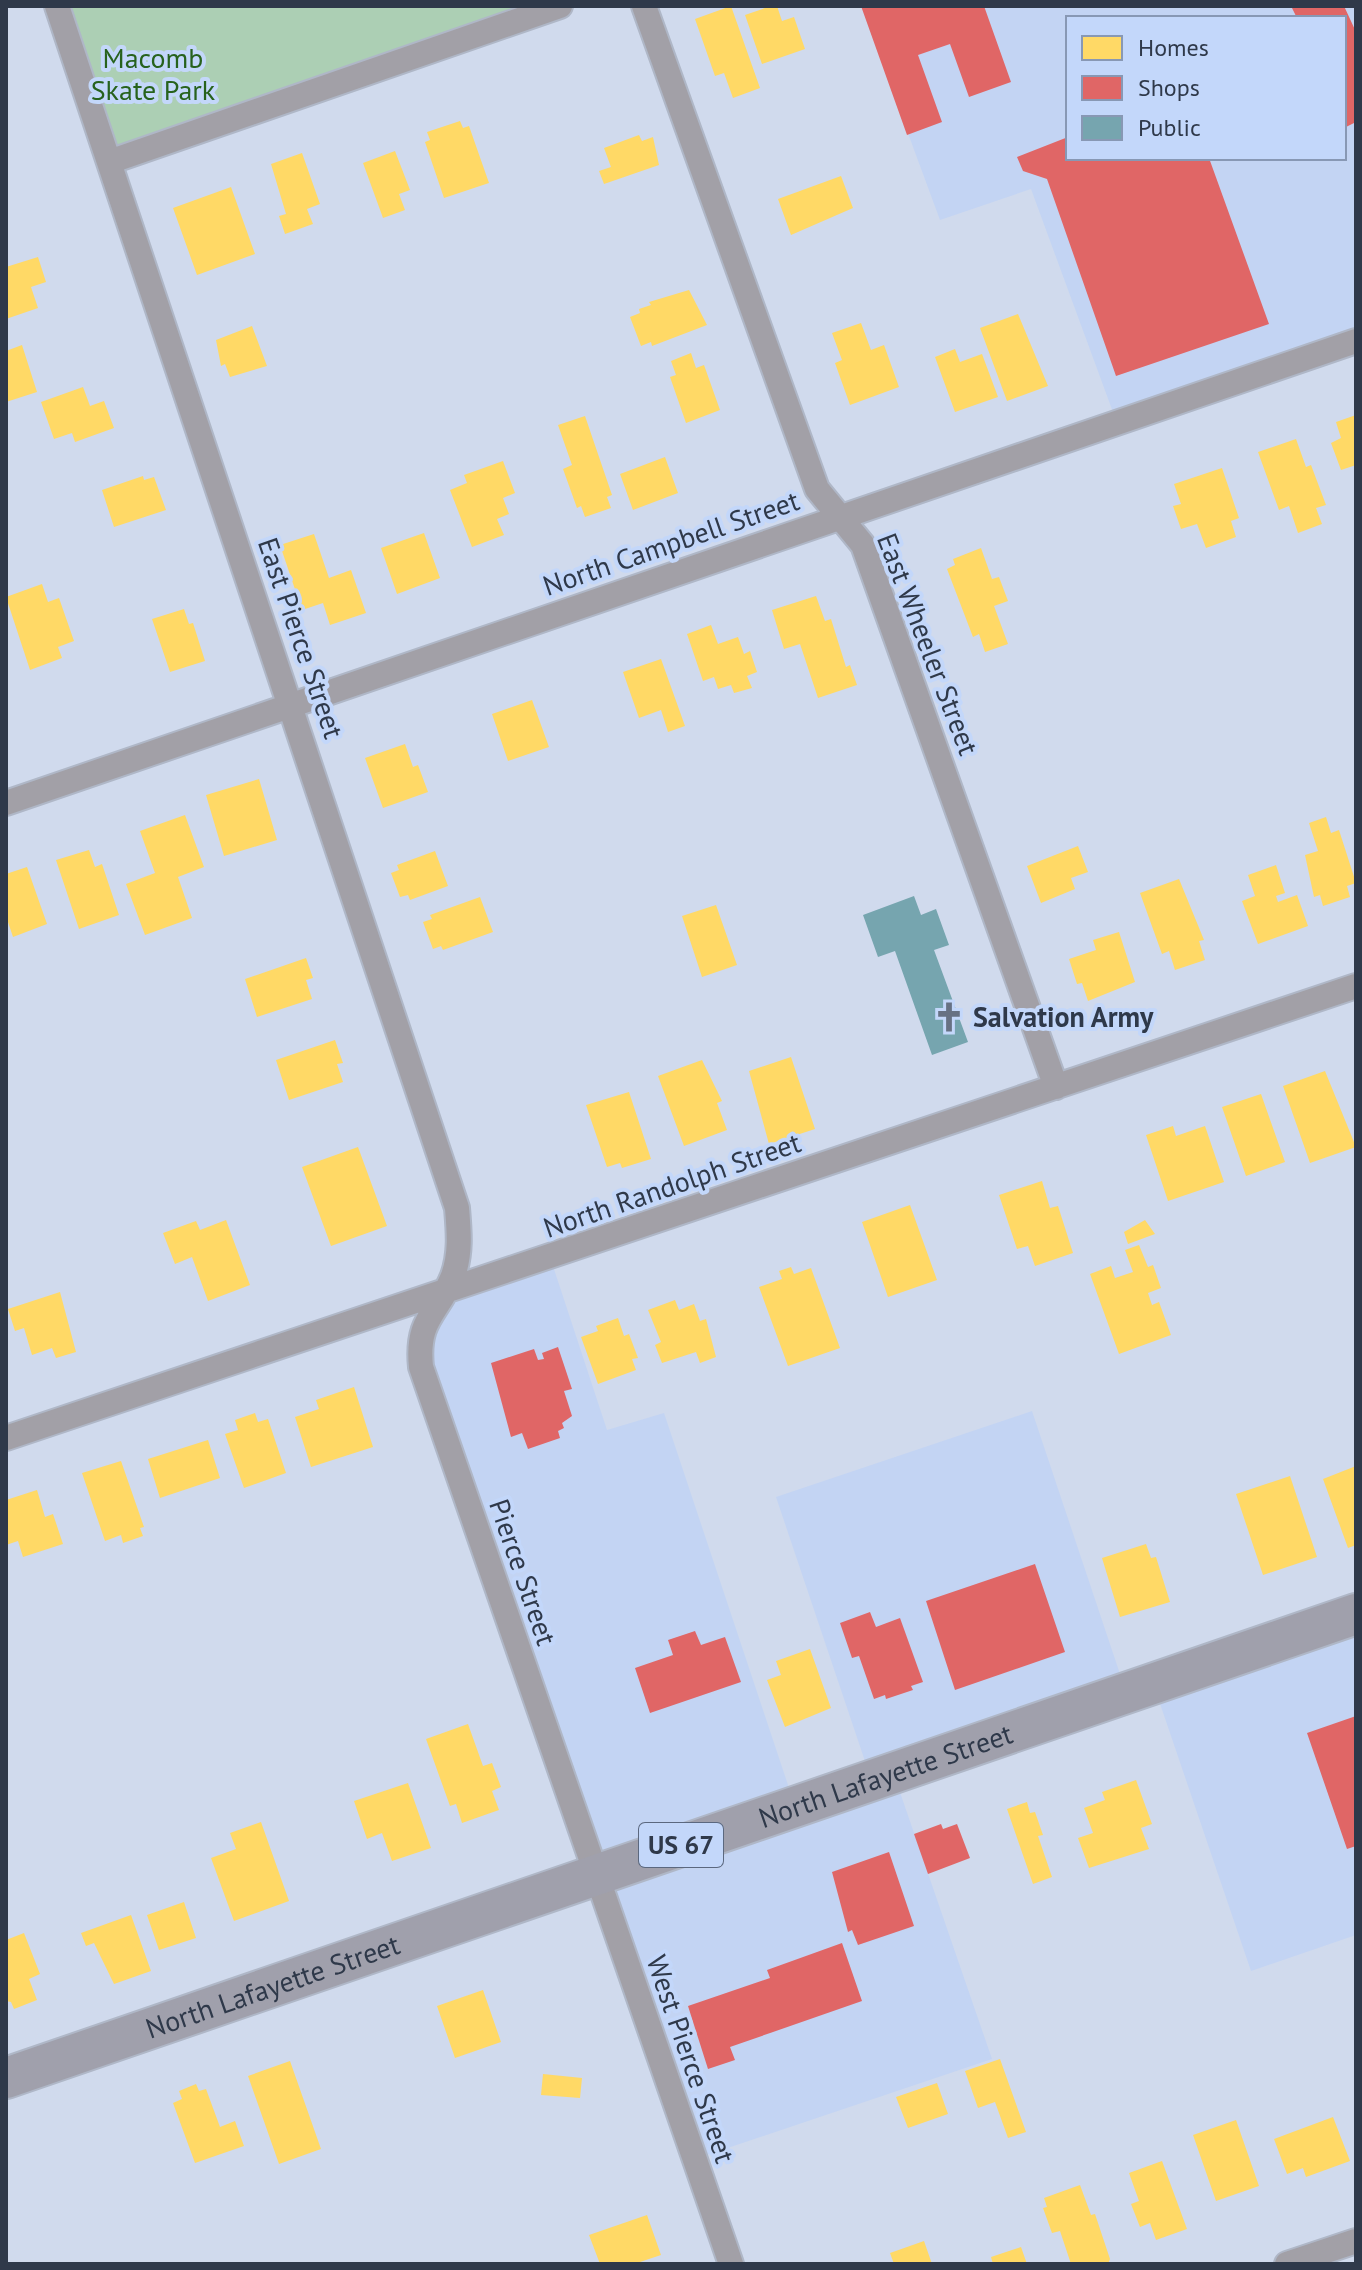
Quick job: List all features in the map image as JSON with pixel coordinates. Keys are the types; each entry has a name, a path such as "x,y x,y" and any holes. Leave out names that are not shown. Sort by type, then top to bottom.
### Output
{"highway":[{"name":"North Lafayette Street","path":"6,2078 1356,1614"}],"street":[{"name":"East Pierce Street","path":"57,6 457,1208 458,1260 445,1292"},
{"path":"109,162 560,6"},
{"name":"East Wheeler Street","path":"644,6 817,489 863,545 1056,1087"},
{"name":"North Campbell Street","path":"6,803 1356,341"},
{"name":"North Randolph Street","path":"6,1438 1356,986"},
{"name":"Pierce Street","path":"445,1292 435,1304 421,1334 421,1367 595,1874"},
{"name":"West Pierce Street","path":"595,1874 731,2264"},
{"path":"1287,2264 1356,2241"}],"shaded area":[{"path":"861,6 1356,6 1356,343 1117,423 1031,189 940,220"},
{"path":"550,1257 607,1430 664,1413 795,1806 871,1779 776,1497 1032,1411 1126,1692 893,1772 992,2059 695,2159 421,1367 435,1304"},
{"path":"1356,1614 1356,1935 1251,1971 1153,1683"}],"green space":[{"name":"Macomb Skate Park","path":"57,6 560,6 109,162"}],"building: Homes":[{"path":"731,6 760,88 733,98 724,73 715,76 695,19"},
{"path":"777,6 782,21 794,17 805,49 762,64 745,15"},
{"path":"460,121 463,128 469,126 489,183 444,198 425,142 430,140 427,132"},
{"path":"639,135 642,141 653,137 659,165 604,184 599,171 611,167 604,148"},
{"path":"395,151 410,190 399,194 405,210 383,218 363,163"},
{"path":"302,153 320,204 307,209 313,224 285,234 279,216 286,214 271,164"},
{"path":"841,176 853,208 791,235 778,199"},
{"path":"231,187 255,254 197,275 173,208"},
{"path":"38,257 46,282 31,287 38,308 6,319 6,267"},
{"path":"689,290 707,325 652,346 651,342 641,346 630,317 640,313 639,309 651,305 649,302"},
{"path":"1018,314 1048,386 1007,401 980,328"},
{"path":"861,323 871,350 884,345 899,387 850,405 835,363 842,360 832,333"},
{"path":"252,326 267,366 230,377 225,364 221,366 216,340"},
{"path":"22,345 37,392 6,402 6,351"},
{"path":"955,349 960,362 982,354 998,397 955,412 935,357"},
{"path":"691,353 696,368 704,365 720,410 686,423 670,377 676,375 671,361"},
{"path":"83,387 90,406 104,401 114,428 75,442 72,433 54,439 41,402"},
{"path":"1356,415 1356,465 1341,470 1331,443 1341,438 1336,422"},
{"path":"585,416 612,495 607,497 611,508 585,517 581,506 577,508 563,469 572,465 558,425"},
{"path":"1296,439 1306,467 1311,465 1326,505 1316,508 1322,524 1298,533 1289,506 1279,510 1258,452"},
{"path":"665,457 678,493 633,510 620,474"},
{"path":"503,461 515,493 503,498 509,514 497,519 504,535 472,547 450,490 467,483 464,475"},
{"path":"1222,468 1239,518 1231,521 1236,537 1206,548 1197,524 1181,529 1173,506 1181,504 1174,484"},
{"path":"143,476 144,480 154,477 166,510 114,527 102,490"},
{"path":"424,533 440,578 397,594 381,548"},
{"path":"314,534 329,578 351,570 366,613 330,625 323,603 302,610 280,545"},
{"path":"981,548 992,579 999,577 1008,601 994,606 1008,644 985,652 979,634 973,637 947,569 955,565 953,559"},
{"path":"42,584 48,602 59,598 74,641 58,647 62,658 30,670 6,597"},
{"path":"816,596 825,621 831,619 846,667 850,665 857,685 818,698 800,644 784,649 772,610"},
{"path":"184,609 189,624 193,623 205,661 170,672 152,619"},
{"path":"711,625 718,644 738,637 744,654 750,651 757,672 747,676 752,688 734,693 731,685 718,689 714,677 703,681 687,634"},
{"path":"661,659 685,726 668,732 661,710 639,718 623,672"},
{"path":"532,700 549,747 508,761 492,714"},
{"path":"405,744 413,767 418,765 428,792 383,808 365,758"},
{"path":"259,779 277,840 224,856 206,795"},
{"path":"185,815 204,867 178,877 192,918 145,935 126,884 155,873 140,831"},
{"path":"1326,817 1331,833 1339,830 1356,883 1347,886 1350,897 1323,906 1320,895 1314,897 1305,855 1318,851 1309,823"},
{"path":"1078,846 1088,872 1071,878 1075,889 1041,903 1027,866"},
{"path":"89,850 95,867 102,864 119,915 79,929 56,860"},
{"path":"435,851 448,886 410,900 408,895 400,897 391,873 399,870 397,865"},
{"path":"1276,865 1285,893 1276,896 1278,902 1297,895 1308,926 1258,944 1242,901 1255,896 1248,875"},
{"path":"27,867 47,924 13,937 6,916 6,874"},
{"path":"1179,879 1204,940 1199,941 1205,960 1175,970 1169,951 1162,954 1140,893"},
{"path":"480,897 493,932 443,950 441,946 433,949 423,922 432,919 430,915"},
{"path":"716,905 737,965 702,977 682,916"},
{"path":"1119,932 1135,982 1088,1001 1082,983 1077,984 1069,959 1096,950 1093,940"},
{"path":"306,958 313,978 306,980 312,999 257,1017 245,979"},
{"path":"335,1040 343,1063 337,1064 343,1082 289,1100 276,1060"},
{"path":"791,1057 815,1129 769,1144 749,1071"},
{"path":"702,1060 722,1101 717,1103 727,1130 684,1146 658,1076"},
{"path":"1325,1071 1356,1147 1310,1163 1283,1086"},
{"path":"629,1092 651,1159 622,1168 620,1163 607,1167 586,1105"},
{"path":"1261,1094 1285,1162 1246,1176 1222,1107"},
{"path":"1173,1126 1176,1136 1205,1126 1224,1182 1168,1201 1146,1135"},
{"path":"358,1147 387,1226 331,1246 302,1167"},
{"path":"1042,1181 1050,1208 1058,1206 1073,1253 1035,1266 1028,1246 1017,1249 999,1195"},
{"path":"910,1205 937,1280 888,1297 862,1222"},
{"path":"226,1220 250,1285 208,1301 192,1257 175,1264 163,1233 196,1221 200,1230"},
{"path":"1145,1220 1155,1234 1128,1244 1124,1232"},
{"path":"1139,1245 1148,1267 1153,1265 1161,1288 1148,1293 1152,1305 1159,1302 1171,1335 1119,1354 1090,1274 1111,1266 1115,1278 1133,1272 1125,1250"},
{"path":"791,1267 794,1274 811,1268 840,1348 788,1366 759,1287 782,1279 779,1271"},
{"path":"60,1292 76,1352 56,1358 52,1348 32,1355 24,1328 15,1331 8,1309"},
{"path":"675,1300 679,1310 694,1304 700,1321 706,1319 716,1357 700,1363 696,1352 662,1363 655,1345 661,1342 648,1310"},
{"path":"618,1318 624,1336 629,1334 638,1358 632,1359 636,1370 598,1384 581,1337 598,1331 596,1326"},
{"path":"354,1387 373,1447 311,1467 295,1417 319,1409 316,1400"},
{"path":"255,1413 258,1422 268,1419 286,1473 244,1488 225,1434 238,1430 235,1420"},
{"path":"208,1440 220,1478 160,1498 148,1459"},
{"path":"121,1461 144,1527 140,1528 143,1536 123,1543 121,1535 105,1541 82,1473"},
{"path":"1356,1466 1356,1545 1348,1548 1323,1479"},
{"path":"1290,1476 1317,1557 1263,1575 1236,1494"},
{"path":"37,1490 45,1517 53,1514 63,1544 23,1557 18,1541 6,1545 6,1500"},
{"path":"1146,1544 1151,1558 1156,1557 1170,1602 1120,1617 1102,1558"},
{"path":"810,1649 831,1708 785,1727 767,1680 781,1675 776,1661"},
{"path":"468,1724 483,1766 492,1763 501,1787 492,1791 499,1810 462,1823 456,1804 450,1806 426,1739"},
{"path":"1136,1780 1152,1824 1141,1828 1149,1849 1089,1868 1078,1838 1093,1833 1084,1808 1105,1800 1102,1792"},
{"path":"408,1783 431,1848 392,1861 382,1833 367,1839 354,1801"},
{"path":"1027,1802 1030,1813 1035,1812 1043,1835 1038,1836 1052,1877 1033,1884 1007,1809"},
{"path":"261,1822 289,1901 234,1921 211,1858 236,1849 230,1833"},
{"path":"184,1902 196,1938 159,1950 147,1915"},
{"path":"131,1915 151,1971 114,1984 94,1943 86,1946 81,1933"},
{"path":"24,1933 40,1974 29,1979 37,2000 14,2009 11,2002 6,2001 6,1940"},
{"path":"483,1990 501,2042 455,2058 437,2006"},
{"path":"1000,2059 1026,2132 1008,2138 995,2102 978,2108 965,2071"},
{"path":"290,2061 321,2149 279,2164 248,2076"},
{"path":"543,2074 582,2078 580,2098 541,2095"},
{"path":"937,2083 948,2114 908,2128 896,2097"},
{"path":"196,2084 199,2091 206,2089 220,2127 235,2121 244,2146 195,2163 173,2103 182,2099 179,2091"},
{"path":"1333,2117 1350,2161 1306,2177 1303,2168 1287,2174 1274,2139"},
{"path":"1236,2120 1259,2186 1216,2201 1193,2135"},
{"path":"1162,2161 1187,2229 1156,2240 1150,2223 1140,2227 1131,2204 1139,2201 1129,2173"},
{"path":"1080,2185 1091,2215 1095,2214 1110,2259 1108,2264 1071,2264 1060,2231 1052,2233 1043,2208 1047,2207 1044,2198"},
{"path":"647,2215 661,2255 634,2264 600,2264 589,2235"},
{"path":"924,2241 932,2264 894,2264 890,2253"},
{"path":"1021,2247 1027,2264 993,2264 991,2257"}],"building: Shops":[{"path":"861,6 984,6 1011,82 969,97 950,44 918,55 942,122 907,135"},
{"path":"1291,6 1344,6 1356,32 1356,122 1346,127 1346,16 1296,16"},
{"path":"1066,138 1066,160 1210,160 1269,324 1116,376 1047,179 1023,171 1017,157"},
{"path":"558,1347 572,1389 564,1391 572,1416 562,1423 564,1428 558,1431 560,1438 528,1449 522,1433 511,1437 491,1363 534,1349 538,1360 544,1359 542,1353"},
{"path":"1035,1564 1065,1652 955,1690 926,1601"},
{"path":"870,1612 876,1627 900,1618 923,1682 911,1686 913,1690 886,1699 885,1695 874,1699 859,1656 852,1658 840,1623"},
{"path":"695,1631 701,1645 725,1637 741,1682 650,1713 635,1668 673,1655 668,1640"},
{"path":"1356,1716 1356,1846 1347,1849 1307,1733"},
{"path":"941,1824 943,1829 957,1824 970,1858 928,1874 914,1834"},
{"path":"889,1852 914,1926 858,1945 852,1930 848,1932 832,1872"},
{"path":"842,1943 862,2001 730,2047 735,2060 708,2069 688,2006 770,1978 767,1970"}],"building: Public":[{"path":"914,896 921,915 936,909 949,945 934,950 968,1042 932,1055 895,951 878,957 863,915"}],"place":[{"name":"Salvation Army","path":"949,1017"}]}
